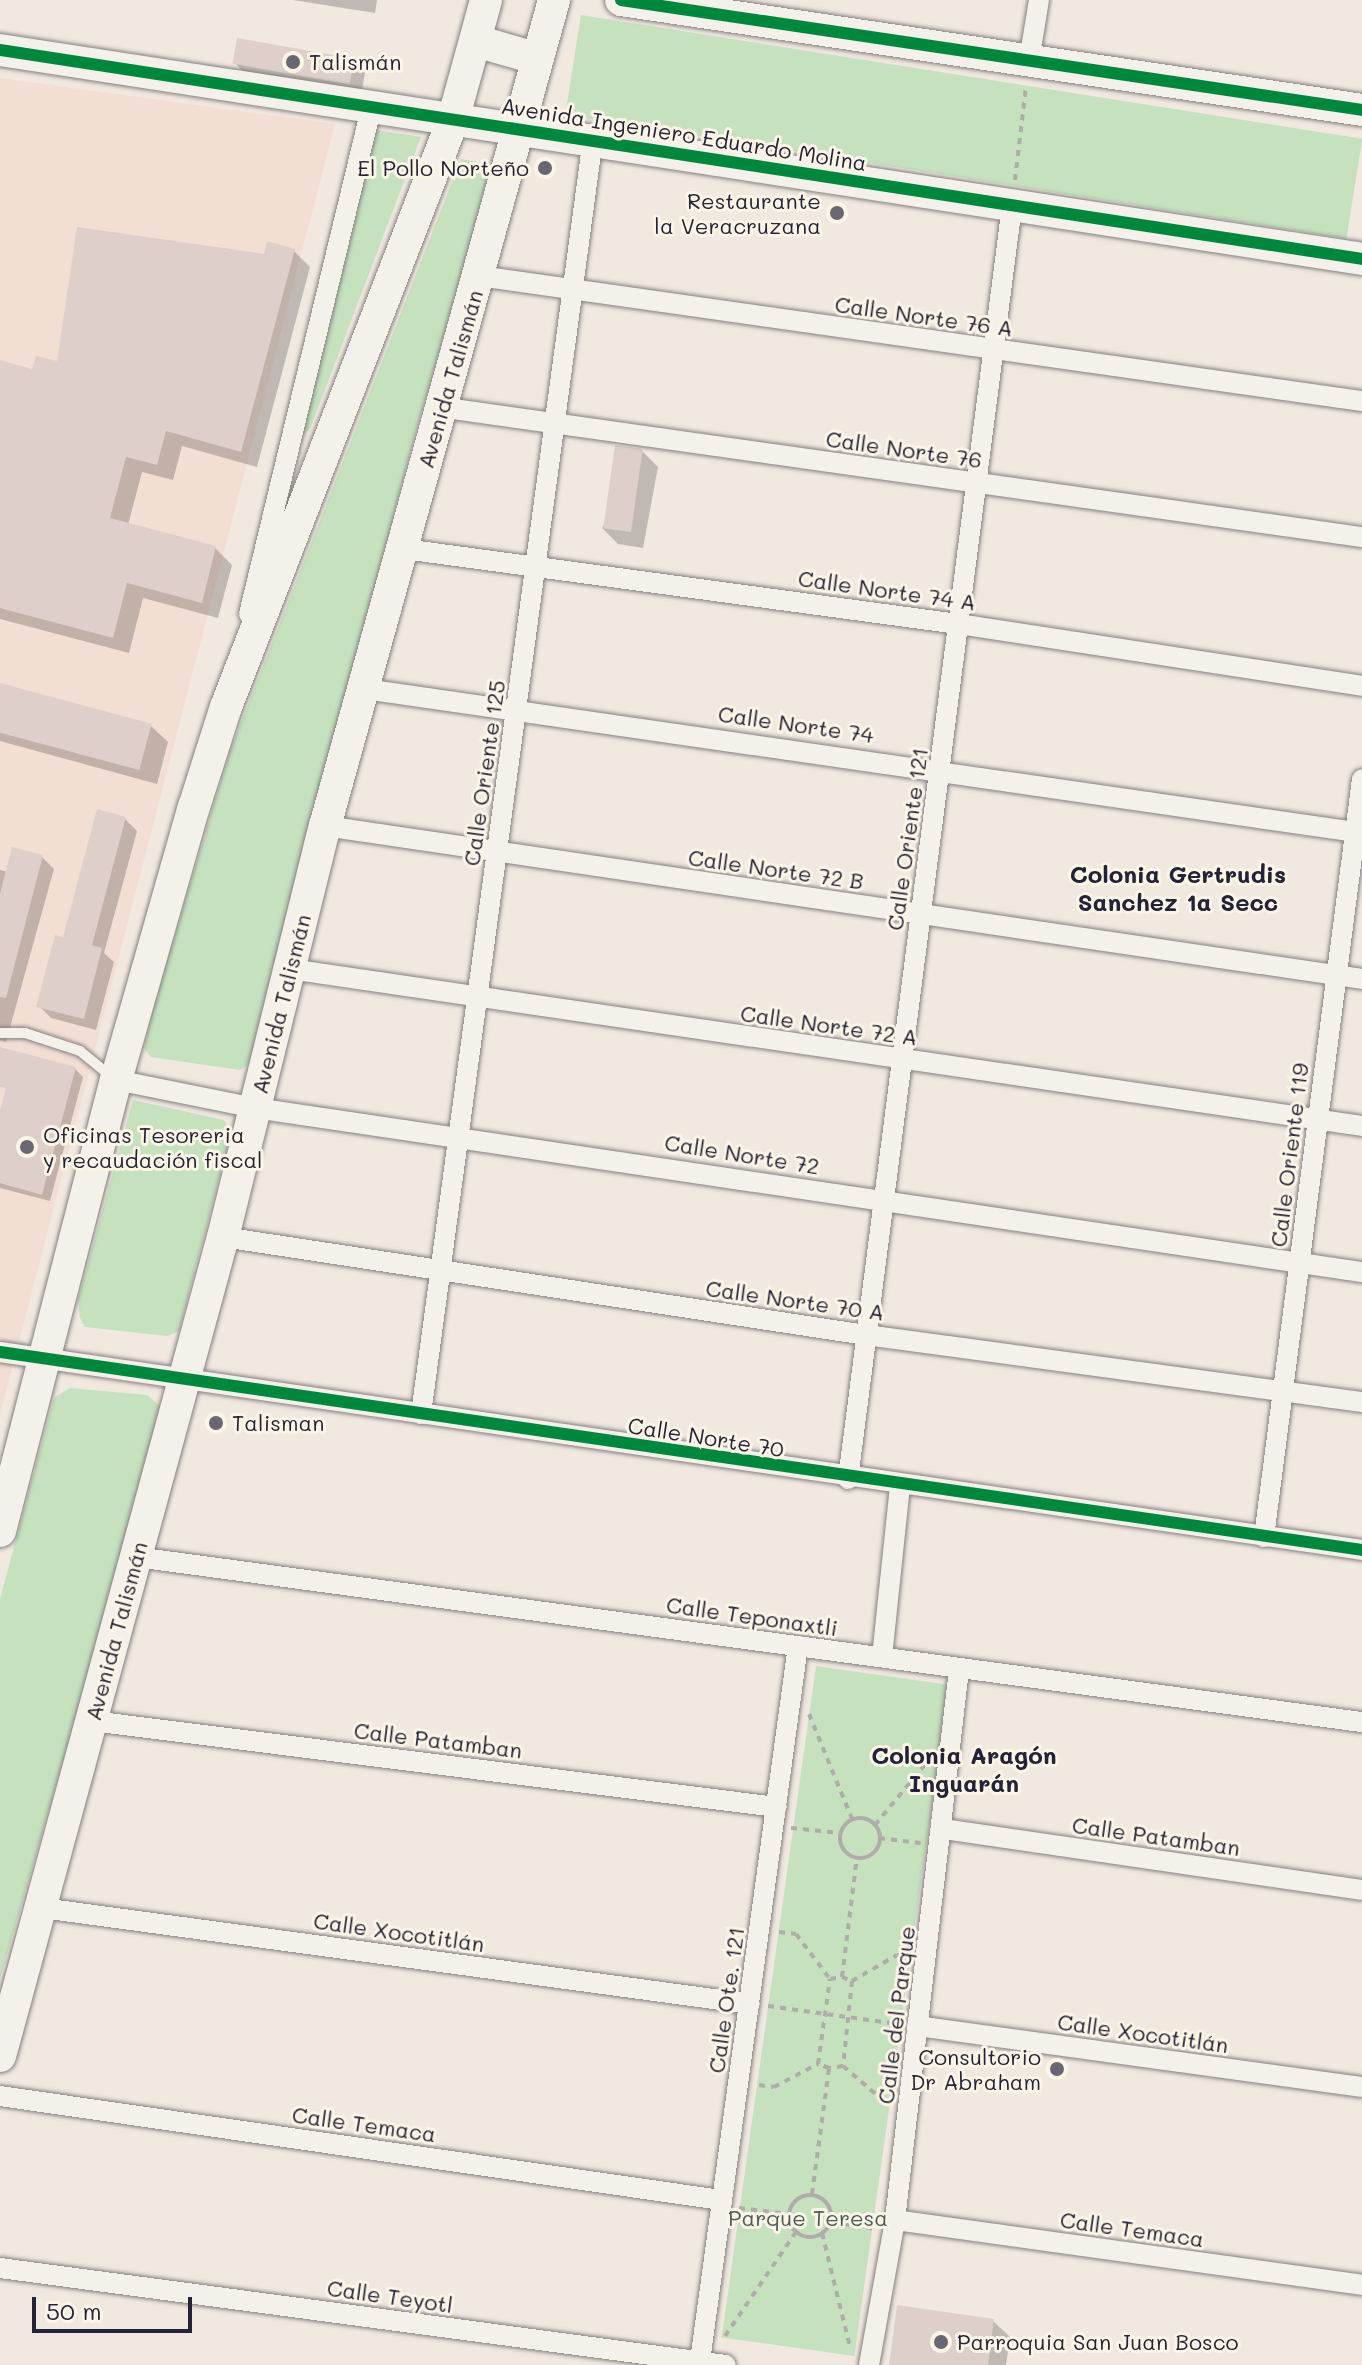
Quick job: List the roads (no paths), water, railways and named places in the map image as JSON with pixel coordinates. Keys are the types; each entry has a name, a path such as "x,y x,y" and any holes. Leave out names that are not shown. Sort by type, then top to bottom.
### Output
{"main road":[{"path":"0,1531 116,1080 226,707 453,120 486,0"},
{"name":"Avenida Talismán","path":"0,2056 223,1237 325,826 404,549 439,407 479,276 535,58 554,0"},
{"path":"621,0 1362,110"},
{"path":"476,41 535,58"},
{"name":"Avenida Ingeniero Eduardo Molina","path":"0,50 371,109 593,138 1362,259"}],"street":[{"path":"1029,61 1039,0"},
{"path":"226,707 371,109"},
{"name":"Calle Oriente 125","path":"421,1414 461,1136 593,138"},
{"name":"Calle Oriente 121","path":"848,1479 1012,206"},
{"name":"Calle Norte 76 A","path":"479,276 1362,401"},
{"name":"Calle Norte 76","path":"439,407 1362,537"},
{"name":"Calle Norte 74 A","path":"404,549 958,624 1362,686"},
{"name":"Calle Norte 74","path":"365,689 941,768 1358,832"},
{"name":"Calle Oriente 119","path":"1264,1537 1335,976 1358,832 1362,779"},
{"name":"Calle Norte 72 B","path":"325,826 1362,979"},
{"name":"Calle Norte 72 A","path":"290,969 1362,1126"},
{"name":"Calle Norte 72","path":"116,1080 255,1108 461,1136 1362,1272"},
{"name":"Calle Norte 70 A","path":"223,1237 866,1335 1362,1402"},
{"name":"Calle Norte 70","path":"0,1352 848,1479 1362,1550"},
{"path":"882,1657 900,1486"},
{"name":"Calle Teponaxtli","path":"136,1557 1362,1722"},
{"name":"Calle Ote. 121","path":"700,2361 728,2204 750,2004 798,1646"},
{"name":"Calle del Parque","path":"869,2365 885,2224 917,2026 959,1669"},
{"name":"Calle Patamban","path":"92,1721 777,1807"},
{"name":"Calle Patamban","path":"937,1836 1362,1890"},
{"name":"Calle Xocotitlán","path":"42,1908 750,2004"},
{"name":"Calle Xocotitlán","path":"917,2026 1362,2087"},
{"name":"Calle Temaca","path":"0,2096 728,2204"},
{"name":"Calle Temaca","path":"885,2224 1362,2285"},
{"name":"Calle Teyotl","path":"0,2268 726,2365"}],"lane":[{"path":"0,1033 25,1033 80,1051 116,1080"}],"place":[{"name":"Talismán","path":"293,62"},
{"name":"El Pollo Norteño","path":"545,168"},
{"name":"Restaurante la Veracruzana","path":"837,213"},
{"name":"Oficinas Tesoreria y recaudación fiscal","path":"27,1147"},
{"name":"Talisman","path":"216,1423"},
{"name":"Consultorio Dr Abraham","path":"1057,2069"},
{"name":"Parroquia San Juan Bosco","path":"941,2342"}],"district":[{"name":"Colonia Gertrudis Sanchez 1a Secc","path":"1178,888"},
{"name":"Colonia Aragón Inguarán","path":"964,1769"}],"park label":[{"name":"Parque Teresa","path":"808,2218"}]}
